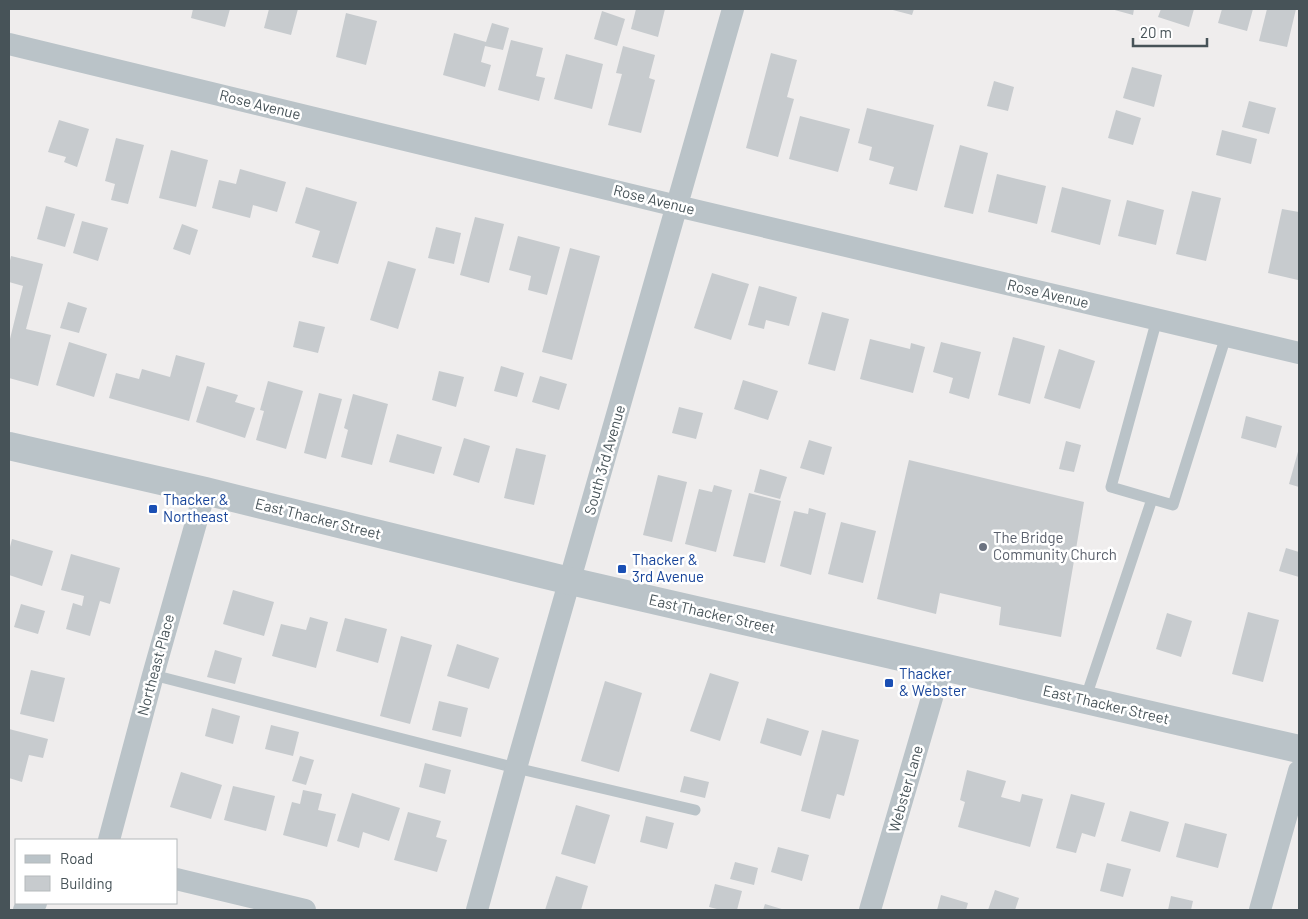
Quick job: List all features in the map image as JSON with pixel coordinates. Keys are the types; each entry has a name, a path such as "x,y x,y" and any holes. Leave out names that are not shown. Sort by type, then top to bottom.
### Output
{"street":[{"name":"South 3rd Avenue","path":"477,910 732,9"},
{"name":"Rose Avenue","path":"9,44 677,206 1299,353"},
{"name":"East Thacker Street","path":"9,446 205,491 570,581 1299,749"},
{"name":"Northeast Place","path":"109,839 205,491"},
{"name":"Webster Lane","path":"870,910 941,668"},
{"path":"1260,910 1299,771"},
{"path":"178,879 305,910"}],"lane":[{"path":"1157,319 1111,487 1173,505 1226,336"},
{"path":"1085,700 1152,499"},
{"path":"153,675 516,768 695,810"}],"building":[{"path":"193,9 230,9 225,27 191,18"},
{"path":"269,9 298,9 291,35 264,28"},
{"path":"636,9 665,9 658,37 631,29"},
{"path":"889,9 914,9 912,15"},
{"path":"1111,9 1134,9 1133,15"},
{"path":"1161,9 1194,9 1189,27 1158,17"},
{"path":"1222,9 1253,9 1247,31 1218,23"},
{"path":"1267,9 1296,9 1287,47 1259,41"},
{"path":"602,11 625,19 617,46 594,39"},
{"path":"346,13 377,21 366,65 336,57"},
{"path":"492,23 509,28 503,50 485,46 481,62 491,65 485,87 443,75 454,33 486,42"},
{"path":"511,40 543,48 536,76 545,78 539,101 498,90"},
{"path":"623,46 655,55 649,78 655,80 641,133 608,125 622,74 616,73"},
{"path":"771,53 797,60 787,97 794,99 778,157 746,148"},
{"path":"566,54 603,64 592,109 554,99"},
{"path":"1132,67 1162,75 1154,107 1123,98"},
{"path":"994,81 1014,87 1008,111 987,106"},
{"path":"1249,101 1276,108 1269,134 1242,127"},
{"path":"867,108 934,125 917,191 889,184 894,167 869,160 872,147 858,143"},
{"path":"1116,110 1141,118 1133,145 1108,138"},
{"path":"800,116 850,129 838,172 789,159"},
{"path":"59,120 89,129 77,167 64,162 66,157 48,152"},
{"path":"1222,130 1257,139 1251,164 1216,155"},
{"path":"116,138 144,145 128,204 111,200 115,184 105,181"},
{"path":"960,145 988,153 973,214 944,207"},
{"path":"171,150 208,160 196,207 159,198"},
{"path":"240,169 286,182 277,212 253,205 250,218 212,208 219,180 236,184"},
{"path":"997,174 1046,186 1037,224 988,212"},
{"path":"306,187 357,202 338,264 312,257 320,231 295,223"},
{"path":"1062,187 1111,200 1100,245 1051,232"},
{"path":"1192,191 1221,198 1206,261 1176,254"},
{"path":"1127,200 1164,210 1156,245 1118,236"},
{"path":"46,206 75,214 65,247 37,239"},
{"path":"1282,209 1299,212 1298,280 1268,273"},
{"path":"475,217 504,224 489,283 460,275"},
{"path":"82,221 108,228 98,261 73,253"},
{"path":"182,224 198,230 190,255 173,249"},
{"path":"436,227 461,233 454,264 428,258"},
{"path":"518,236 560,247 547,295 528,290 531,276 509,270"},
{"path":"570,248 600,256 572,360 542,352"},
{"path":"11,256 43,264 26,329 51,335 38,386 9,378 9,343 23,286 9,282"},
{"path":"388,261 416,269 398,329 370,320"},
{"path":"712,273 749,284 731,340 694,328"},
{"path":"759,286 797,297 789,326 766,320 764,329 748,325"},
{"path":"68,302 87,308 79,333 60,328"},
{"path":"822,312 849,319 835,371 808,364"},
{"path":"299,321 325,327 318,353 293,347"},
{"path":"1013,337 1045,346 1030,404 998,395"},
{"path":"870,339 910,349 911,343 925,347 913,393 860,379"},
{"path":"69,342 107,354 94,397 56,385"},
{"path":"941,342 981,352 969,399 949,393 953,378 933,372"},
{"path":"1059,349 1095,361 1080,409 1044,398"},
{"path":"176,355 205,363 189,421 109,398 116,373 139,379 142,369 170,377"},
{"path":"501,366 524,373 517,397 494,391"},
{"path":"439,371 464,377 456,407 432,400"},
{"path":"540,376 567,384 559,410 532,402"},
{"path":"743,380 778,391 768,420 734,409"},
{"path":"268,381 303,391 286,449 256,440 264,411 260,410"},
{"path":"207,386 238,395 235,402 255,408 245,438 196,422"},
{"path":"319,393 342,399 326,459 304,453"},
{"path":"353,394 388,404 372,465 341,457 348,430 344,428"},
{"path":"679,407 703,413 696,439 672,433"},
{"path":"1246,416 1282,426 1276,448 1241,438"},
{"path":"397,434 442,447 434,474 389,462"},
{"path":"464,438 490,446 479,483 453,475"},
{"path":"809,440 832,447 824,475 800,468"},
{"path":"1066,441 1081,445 1074,472 1059,469"},
{"path":"516,448 546,455 534,505 504,498"},
{"path":"1299,448 1299,487 1289,484"},
{"name":"The Bridge Community Church","path":"909,460 1084,502 1061,637 999,625 1001,607 940,593 936,614 877,599"},
{"path":"760,469 787,477 780,499 754,492"},
{"path":"658,475 687,482 672,542 643,535"},
{"path":"714,485 732,490 716,552 685,544 699,489 712,492"},
{"path":"749,493 781,501 765,563 733,556"},
{"path":"809,508 826,513 811,575 780,566 794,511 808,514"},
{"path":"841,522 876,531 863,583 828,574"},
{"path":"12,539 53,551 42,586 9,575 9,551"},
{"path":"1286,548 1299,552 1299,577 1279,571"},
{"path":"71,554 120,568 110,604 100,601 90,636 66,629 73,603 82,606 84,596 61,590"},
{"path":"233,590 274,602 264,636 223,624"},
{"path":"21,604 45,611 38,634 14,627"},
{"path":"1248,612 1279,620 1263,682 1232,674"},
{"path":"1167,613 1192,621 1181,657 1156,649"},
{"path":"310,617 328,622 316,668 272,656 281,624 306,630"},
{"path":"345,618 387,629 378,663 336,651"},
{"path":"401,636 432,645 410,724 380,716"},
{"path":"457,644 499,658 489,689 447,676"},
{"path":"215,650 242,658 235,684 207,677"},
{"path":"31,670 65,678 54,722 20,714"},
{"path":"710,673 739,682 720,741 690,731"},
{"path":"605,681 642,693 619,772 581,761"},
{"path":"439,701 468,708 461,737 432,730"},
{"path":"212,708 240,716 233,744 205,736"},
{"path":"767,718 809,731 801,756 760,743"},
{"path":"271,725 299,732 293,756 265,749"},
{"path":"9,729 48,739 43,758 29,755 22,782 9,778"},
{"path":"822,730 859,740 844,796 837,794 830,819 801,811"},
{"path":"300,756 314,760 306,785 292,781"},
{"path":"425,763 451,770 445,794 419,787"},
{"path":"967,770 1006,781 1001,797 1020,802 1022,794 1043,799 1030,847 958,827 965,802 960,800"},
{"path":"181,772 222,785 211,819 170,807"},
{"path":"684,776 709,782 705,798 680,792"},
{"path":"233,786 275,796 266,831 224,820"},
{"path":"303,790 322,794 318,810 336,814 327,847 283,835 292,802 300,804"},
{"path":"352,793 400,808 389,841 363,832 359,848 337,841"},
{"path":"1071,794 1105,803 1095,837 1082,833 1076,853 1056,848"},
{"path":"576,805 610,815 595,864 561,854"},
{"path":"1130,811 1169,822 1160,852 1121,841"},
{"path":"408,812 441,821 436,837 447,840 437,872 394,860"},
{"path":"646,816 674,823 667,849 640,842"},
{"path":"1185,823 1227,834 1218,868 1176,857"},
{"path":"778,847 809,855 802,881 771,872"},
{"path":"735,862 758,868 754,885 730,879"},
{"path":"1107,863 1131,869 1123,897 1100,891"},
{"path":"556,876 588,886 581,910 545,910"},
{"path":"715,884 742,891 737,910 721,910 709,907"},
{"path":"995,890 1019,898 1015,910 988,910"},
{"path":"941,895 968,903 966,910 937,910"},
{"path":"1171,896 1193,901 1191,910 1168,910"},
{"path":"765,904 785,910 763,910"}],"place":[{"name":"Thacker & Northeast","path":"153,509"},
{"name":"The Bridge Community Church","path":"983,547"},
{"name":"Thacker & 3rd Avenue","path":"622,569"},
{"name":"Thacker & Webster","path":"889,683"}]}
